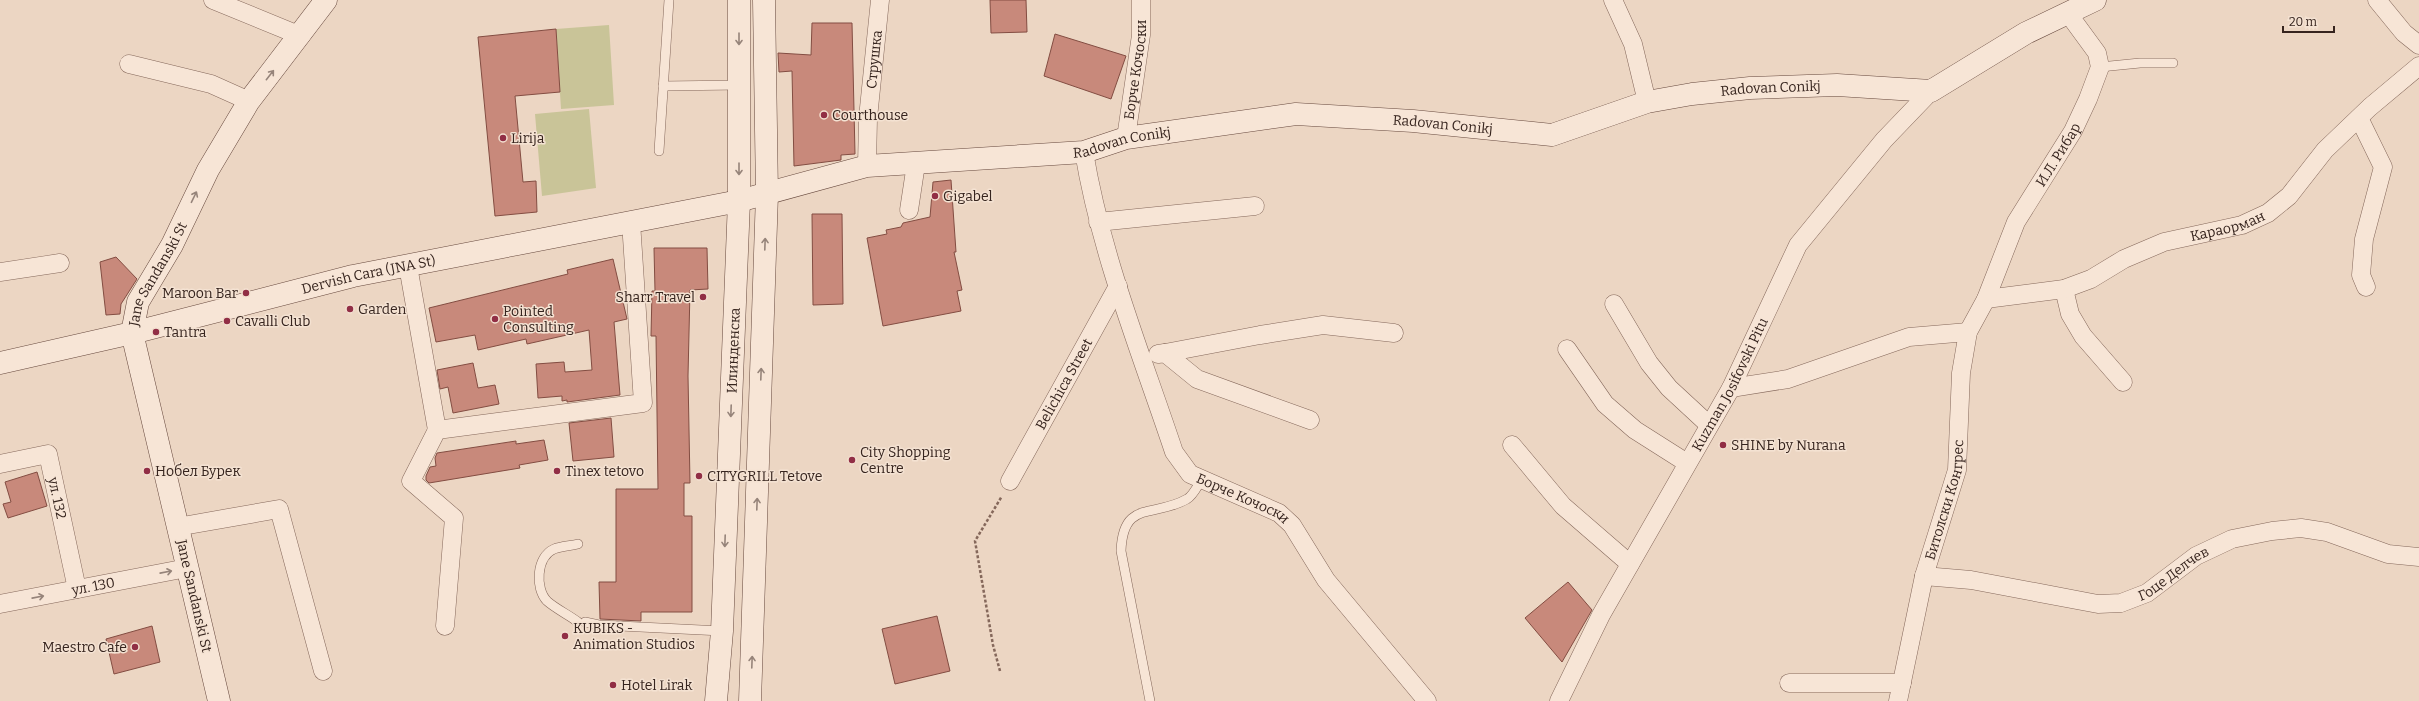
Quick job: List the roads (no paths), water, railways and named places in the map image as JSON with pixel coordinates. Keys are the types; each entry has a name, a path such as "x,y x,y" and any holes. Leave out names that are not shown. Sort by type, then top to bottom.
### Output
{"street":[{"path":"214,0 301,36"},
{"name":"Jane Sandanski St","path":"219,701 132,333 138,302 172,245 208,170 249,101 301,36 326,0"},
{"name":"Илинденска","path":"716,701 722,631 739,201 739,0"},
{"name":"Илинденска","path":"750,701 767,194 764,0"},
{"name":"Струшка","path":"868,166 868,118 880,0"},
{"name":"Борче Кочоски","path":"1126,138 1141,35 1141,0"},
{"path":"1612,0 1633,44 1647,102"},
{"path":"1931,91 2026,32 2095,0"},
{"path":"2377,0 2404,33 2419,45"},
{"path":"2067,12 2097,53 2100,66"},
{"path":"129,64 211,84 249,101"},
{"name":"И.Л. Рибар","path":"1986,299 2016,222 2073,131 2088,99 2100,66"},
{"name":"Караорман","path":"1986,299 2064,288 2091,279 2124,259 2164,242 2242,225 2268,213 2289,196 2325,150 2419,66"},
{"name":"Radovan Conikj","path":"739,201 868,166 916,164 1007,155 1084,152 1126,138 1296,114 1413,121 1552,135 1647,102 1750,88 1837,85 1931,91"},
{"name":"Kuzman Josifovski Pitu","path":"1559,701 1630,564 1731,388 1798,245 1884,140 1931,91"},
{"path":"2360,118 2383,167 2364,239 2361,276 2366,288"},
{"name":"Борче Кочоски","path":"1084,152 1098,222 1174,452 1190,474 1279,513 1292,525 1326,580 1427,701"},
{"path":"909,210 916,164"},
{"name":"Dervish Cara (JNA St)","path":"0,363 132,333 353,276 739,201"},
{"path":"1098,222 1255,206"},
{"path":"437,430 643,403 631,222"},
{"path":"0,272 60,263"},
{"path":"408,266 437,430 411,481 454,518 445,626"},
{"name":"Belichica Street","path":"1010,482 1118,286"},
{"path":"2064,288 2070,314 2083,336 2122,382"},
{"name":"Битолски Конгрес","path":"1898,701 1924,576 1957,470 1961,373 1968,332 1986,299"},
{"path":"1614,304 1649,363 1669,388 1709,425"},
{"path":"1142,355 1165,353 1323,325 1394,333"},
{"path":"1731,388 1788,379 1909,337 1968,332"},
{"path":"1567,349 1605,404 1635,430 1687,463"},
{"path":"1165,353 1196,379 1310,420"},
{"path":"1512,445 1563,506 1630,564"},
{"name":"ул. 132","path":"0,464 48,454 77,589"},
{"path":"177,527 279,509 323,671"},
{"name":"Гоце Делчев","path":"1924,576 1971,580 2098,604 2121,603 2148,593 2196,556 2232,539 2272,531 2301,528 2327,532 2388,554 2419,557"},
{"name":"ул. 130","path":"0,604 187,568"},
{"path":"1789,683 1902,684"}],"lane":[{"path":"659,151 669,0"},
{"path":"2100,66 2140,63 2173,63"},
{"path":"663,86 739,85"},
{"path":"1150,701 1121,551 1122,537 1128,520 1139,513 1188,499 1202,479"},
{"path":"578,544 553,550 546,556 539,577 540,588 548,601 581,622 599,625 722,631"}],"place":[{"name":"Courthouse","path":"824,115"},
{"name":"Lirija","path":"503,138"},
{"name":"Gigabel","path":"935,196"},
{"name":"Maroon Bar","path":"246,293"},
{"name":"Sharr Travel","path":"703,297"},
{"name":"Garden","path":"350,309"},
{"name":"Pointed Consulting","path":"495,319"},
{"name":"Cavalli Club","path":"227,321"},
{"name":"Tantra","path":"156,332"},
{"name":"SHINE by Nurana","path":"1723,445"},
{"name":"City Shopping Centre","path":"852,460"},
{"name":"Нобел Бурек","path":"147,471"},
{"name":"Tinex tetovo","path":"557,471"},
{"name":"CITYGRILL Tetove","path":"699,476"},
{"name":"KUBIKS - Animation Studios","path":"565,636"},
{"name":"Maestro Cafe","path":"135,647"},
{"name":"Hotel Lirak","path":"613,685"}]}
